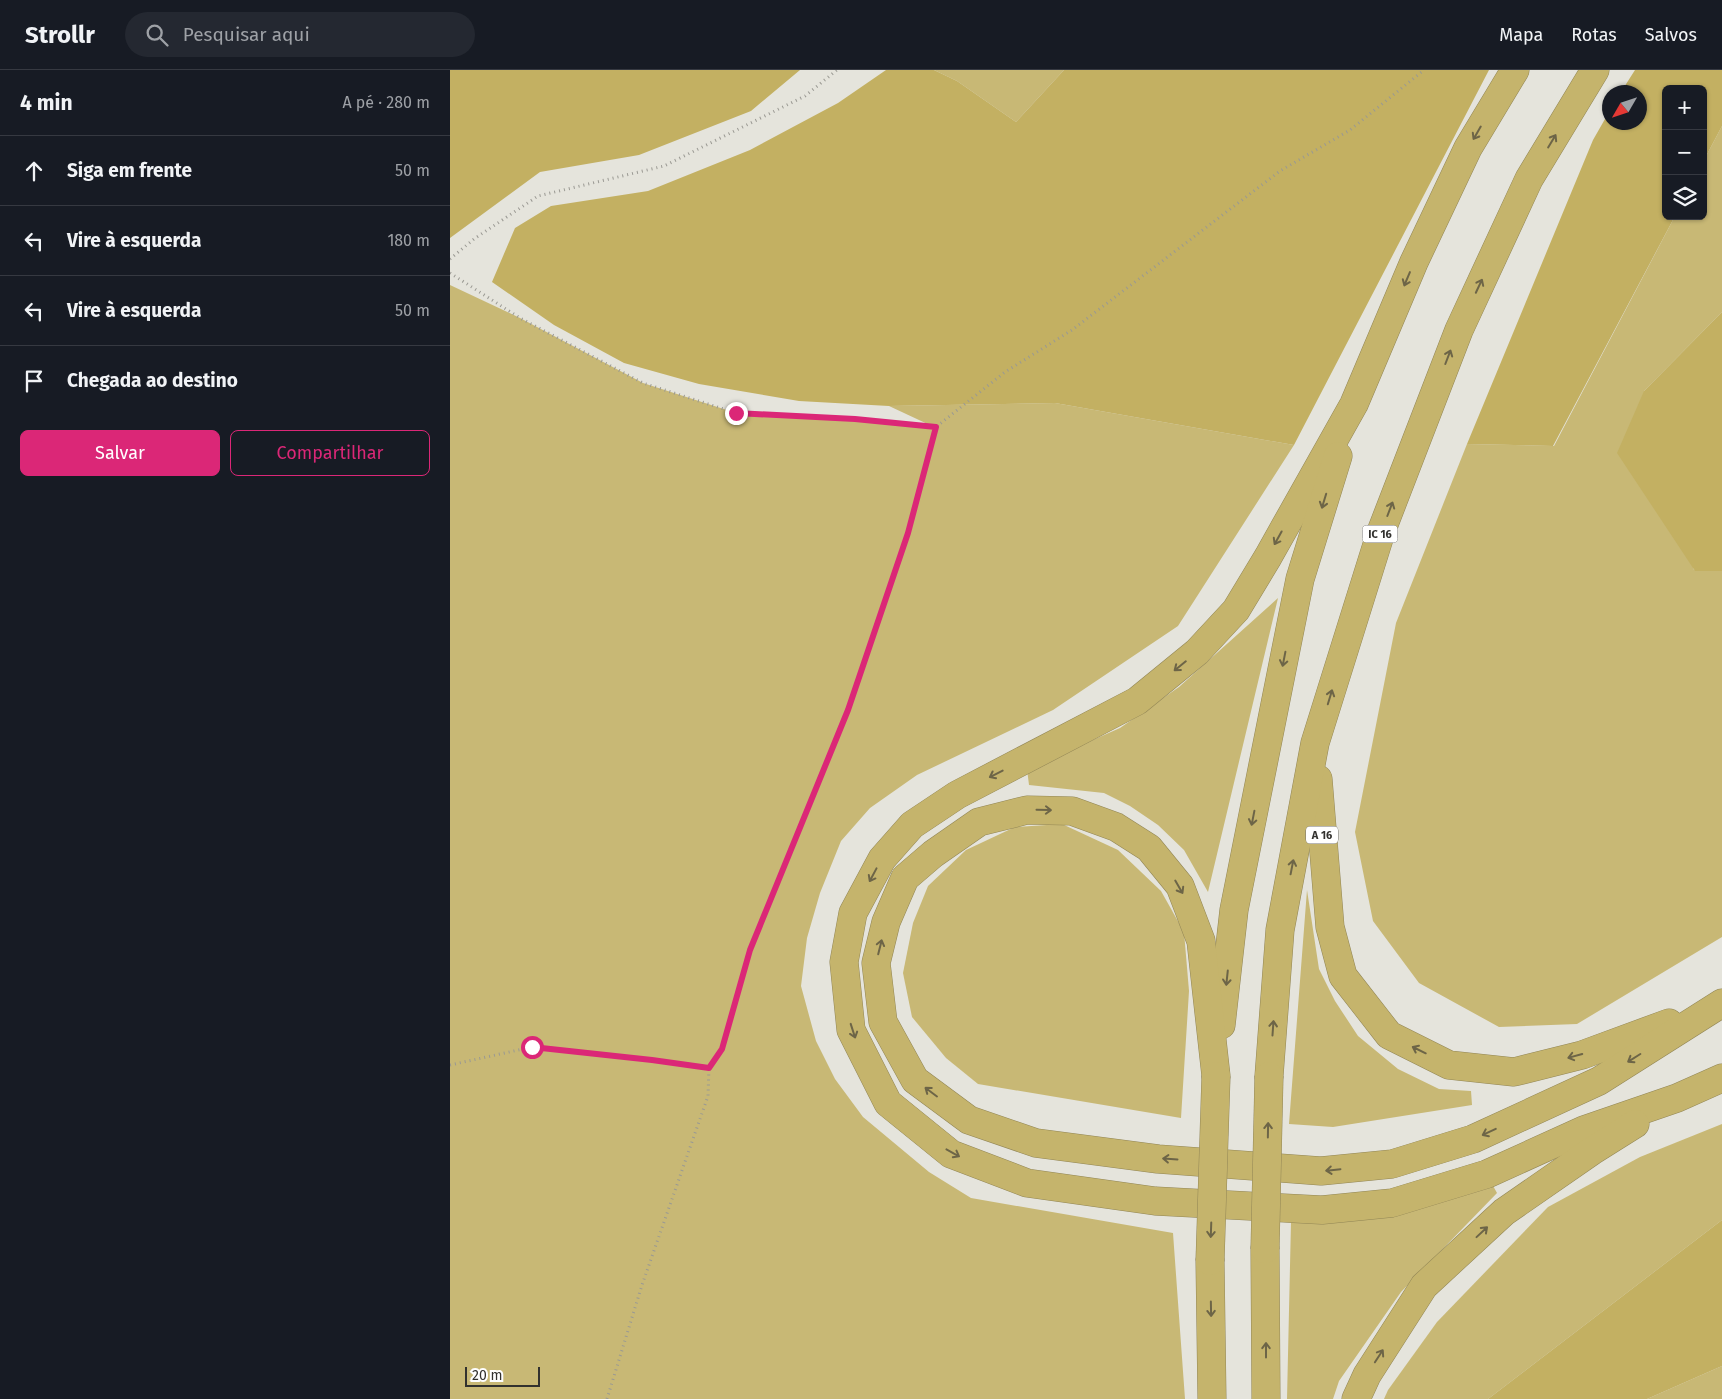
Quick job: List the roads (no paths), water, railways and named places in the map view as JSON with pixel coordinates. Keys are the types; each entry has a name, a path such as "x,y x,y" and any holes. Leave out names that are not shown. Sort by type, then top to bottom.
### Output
{"highway":[{"path":"1212,1399 1210,1261 1216,1076 1234,910 1298,589 1354,404 1414,262 1468,148 1515,70"},
{"name":"IC 16","path":"1315,743 1381,532 1459,330 1530,179 1596,70"},
{"path":"1354,404 1236,610 1198,652 1137,701 957,794 912,825 882,859 853,913 844,962 851,1030 888,1103 952,1154 1027,1183 1155,1201 1322,1210 1392,1204 1487,1174 1584,1130 1677,1098 1722,1078"},
{"path":"1266,1399 1265,1249 1269,1076 1280,930 1315,743"},
{"name":"A 16","path":"1315,743 1330,927 1343,976 1388,1035 1449,1065 1514,1072 1582,1055 1721,1004"},
{"path":"1216,1076 1201,941 1180,886 1149,848 1124,832 1116,827 1072,811 1027,810 979,822 933,854 906,878 886,922 876,963 883,1022 915,1080 969,1120 1036,1143 1158,1158 1321,1171 1392,1164 1473,1140 1599,1081 1721,1004"},
{"path":"1356,1399 1367,1375 1424,1286 1504,1212 1592,1151 1677,1098"}]}
